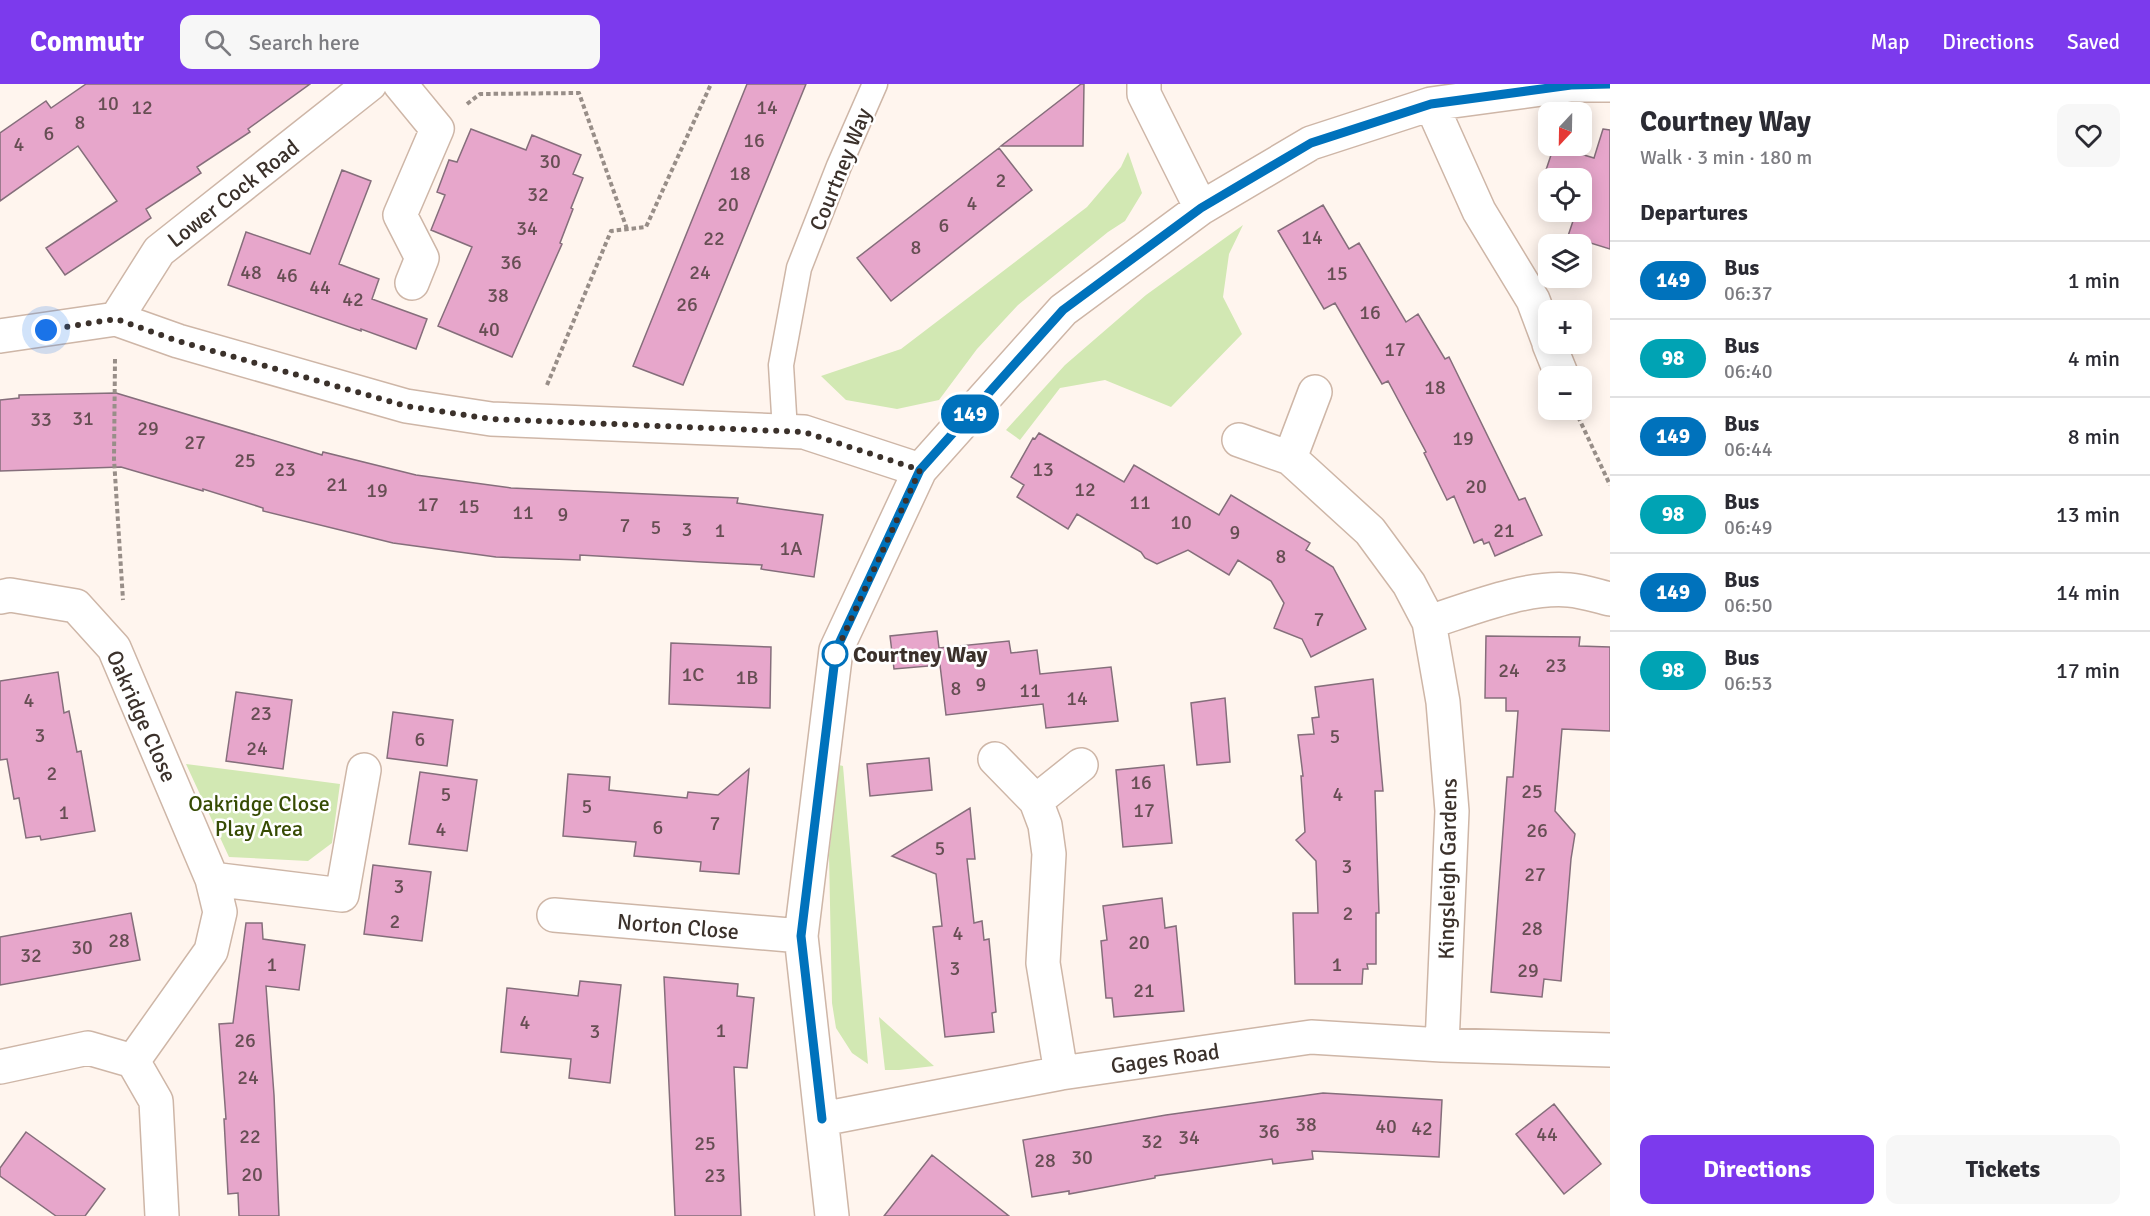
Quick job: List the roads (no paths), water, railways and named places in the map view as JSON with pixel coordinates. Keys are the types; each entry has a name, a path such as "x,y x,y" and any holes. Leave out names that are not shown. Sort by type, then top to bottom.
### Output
{"street":[{"name":"Lower Cock Road","path":"116,319 159,251 370,84"},
{"path":"400,84 437,129 400,215 422,258 412,283"},
{"path":"1144,84 1144,94 1201,208"},
{"path":"832,1216 801,936 836,650 920,470 1063,310 1201,208 1311,143 1431,104 1571,85 1610,84"},
{"path":"1431,104 1479,211 1533,300 1538,313"},
{"path":"0,336 116,319 178,341 406,406 491,419 804,432 920,470"},
{"path":"1239,440 1290,458 1315,392"},
{"name":"Kingsleigh Gardens","path":"1290,458 1370,531 1409,584 1429,622 1443,702 1452,811 1442,1045"},
{"path":"1429,622 1495,601 1533,592 1569,590 1610,599"},
{"name":"Oakridge Close","path":"0,597 10,595 76,606 114,648 212,879 220,912 212,951 133,1061"},
{"path":"995,759 1036,801 1045,825 1049,854 1043,963 1061,1073"},
{"path":"1036,801 1081,765"},
{"path":"212,879 342,895 364,770"},
{"name":"Norton Close","path":"554,915 801,936"},
{"name":"Gages Road","path":"822,1119 1061,1073 1311,1037 1442,1045 1610,1050"},
{"path":"0,1066 88,1048 133,1061 156,1101 162,1216"}],"lane":[{"name":"Courtney Way","path":"785,431 782,365 800,268 839,166 875,84"}],"place":[{"name":"Courtney Way","path":"835,654"}],"park label":[{"name":"Oakridge Close Play Area","path":"259,816"}]}
